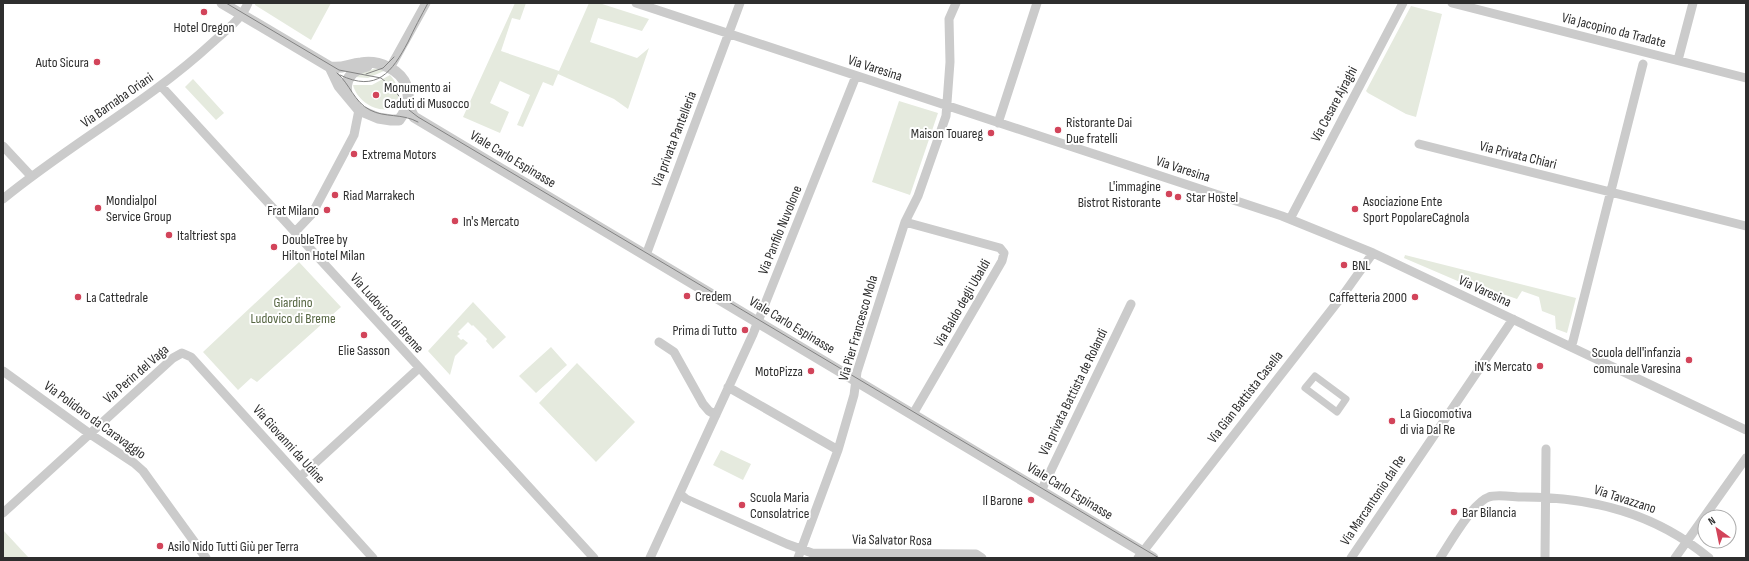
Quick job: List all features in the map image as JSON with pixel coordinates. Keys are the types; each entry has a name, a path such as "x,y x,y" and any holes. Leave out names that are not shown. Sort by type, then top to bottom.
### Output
{"street":[{"path":"222,3 330,68 345,68 362,62 385,66 400,75 405,84 408,104 414,117 391,120 378,118 359,110 339,86 330,68"},
{"path":"242,16 248,3"},
{"path":"385,66 426,3"},
{"name":"Via Varesina","path":"636,3 1290,219 1373,253 1513,320 1572,344 1746,430"},
{"name":"Via privata Pantelleria","path":"646,255 740,3"},
{"name":"Via Pier Francesco Mola","path":"799,554 838,450 854,395 855,380 905,222 918,196 946,116 950,62 949,18 956,3"},
{"path":"998,122 1037,3"},
{"name":"Via Cesare Ajraghi","path":"1290,219 1402,3"},
{"name":"Via Jacopino da Tradate","path":"1452,3 1746,78"},
{"path":"1678,60 1693,3"},
{"name":"Via Barnaba Oriani","path":"3,199 31,176 161,86 198,56 242,16"},
{"path":"1572,344 1643,64"},
{"path":"347,94 345,85 354,72 368,66 385,66"},
{"name":"Via Panfilo Nuvolone","path":"650,558 758,322 856,76"},
{"name":"Via Ludovico di Breme","path":"161,86 418,368 594,558"},
{"path":"400,120 408,104"},
{"path":"294,232 312,214 354,135 359,110"},
{"name":"Viale Carlo Espinasse","path":"414,117 1041,491 1140,555 1153,558"},
{"name":"Via Privata Chiari","path":"1419,144 1746,226"},
{"path":"3,146 31,176"},
{"name":"Via Baldo degli Ubaldi","path":"905,222 1000,248 1004,253 1002,261 913,414"},
{"name":"Via Gian Battista Casella","path":"1140,555 1343,295 1373,253"},
{"name":"Via privata Battista de Rolandi","path":"1041,491 1131,304"},
{"name":"Via Marcantonio dal Re","path":"1351,558 1513,320"},
{"path":"659,342 674,352 703,404 709,411 716,415"},
{"name":"Via Perin del Vaga","path":"3,513 173,358 182,354"},
{"name":"Via Giovanni da Udine","path":"182,354 187,354 191,357 373,558"},
{"path":"300,477 418,368"},
{"name":"Via Polidoro da Caravaggio","path":"3,371 90,434 134,462 143,471 206,558"},
{"path":"1316,376 1346,399 1337,412 1305,388 1316,376"},
{"path":"728,387 838,450"},
{"path":"1545,558 1546,449"},
{"path":"1675,558 1745,461"},
{"name":"Via Salvator Rosa","path":"680,494 686,499 799,554 812,553 925,556 976,554 982,558"},
{"name":"Via Tavazzano","path":"1440,558 1477,504 1489,496 1546,497 1588,501 1641,517 1686,541 1709,558"}],"green space":[{"path":"255,3 331,3 311,40 255,5"},
{"path":"515,3 526,3 520,20 512,18 501,51 559,71 589,3 599,3 649,19 642,31 598,18 590,42 637,58 649,48 628,109 614,99 558,74 553,86 543,82 523,127 517,125 530,95 500,81 490,103 509,112 500,133 463,117"},
{"path":"1411,6 1442,14 1416,117 1406,114 1366,91"},
{"path":"377,68 384,71 368,78 355,77 361,73"},
{"path":"390,75 396,83 398,91 398,100 393,108 374,108 363,101 355,91 353,85 372,85"},
{"path":"193,79 224,113 216,120 185,87"},
{"path":"899,101 938,113 910,195 872,182"},
{"path":"1405,255 1576,298 1567,333 1556,329 1555,316 1542,311 1539,297 1522,291 1517,299 1494,291 1488,294 1404,258"},
{"name":"Giardino Ludovico di Breme","path":"299,262 341,307 257,382 251,378 238,390 203,352"},
{"path":"473,302 506,337 493,349 486,341 487,339 468,322 458,332 460,334 457,336 461,340 463,339 468,343 455,356 450,375 428,351"},
{"path":"551,347 567,365 536,393 519,376"},
{"path":"577,363 635,422 596,462 539,403"},
{"path":"721,450 751,464 743,480 713,465"},
{"path":"3,530 29,558 3,558"}],"tram line":[{"path":"226,3 339,70 381,78 393,88 409,110 418,117 1159,558"},
{"path":"340,75 364,82 374,80 382,76 396,62 402,53 428,3"},
{"path":"366,74 383,68 394,57"},
{"path":"337,73 356,98 365,107 382,114 406,117 418,122"}],"place":[{"name":"Hotel Oregon","path":"204,12"},
{"name":"Auto Sicura","path":"97,62"},
{"name":"Monumento ai Caduti di Musocco","path":"376,95"},
{"name":"Ristorante Dai Due fratelli","path":"1058,130"},
{"name":"Maison Touareg","path":"991,133"},
{"name":"Extrema Motors","path":"354,154"},
{"name":"L'immagine Bistrot Ristorante","path":"1169,194"},
{"name":"Riad Marrakech","path":"335,195"},
{"name":"Star Hostel","path":"1178,197"},
{"name":"Mondialpol Service Group","path":"98,208"},
{"name":"Asociazione Ente Sport PopolareCagnola","path":"1355,209"},
{"name":"Frat Milano","path":"327,210"},
{"name":"In's Mercato","path":"455,221"},
{"name":"Italtriest spa","path":"169,235"},
{"name":"DoubleTree by Hilton Hotel Milan","path":"274,247"},
{"name":"BNL","path":"1344,265"},
{"name":"Credem","path":"687,296"},
{"name":"La Cattedrale","path":"78,297"},
{"name":"Caffetteria 2000","path":"1415,297"},
{"name":"Prima di Tutto","path":"745,330"},
{"name":"Elie Sasson","path":"364,335"},
{"name":"Scuola dell'infanzia comunale Varesina","path":"1689,360"},
{"name":"iN’s Mercato","path":"1540,366"},
{"name":"MotoPizza","path":"811,371"},
{"name":"La Giocomotiva di via Dal Re","path":"1392,421"},
{"name":"Il Barone","path":"1031,500"},
{"name":"Scuola Maria Consolatrice","path":"742,505"},
{"name":"Bar Bilancia","path":"1454,512"},
{"name":"Asilo Nido Tutti Giù per Terra","path":"160,546"}]}
